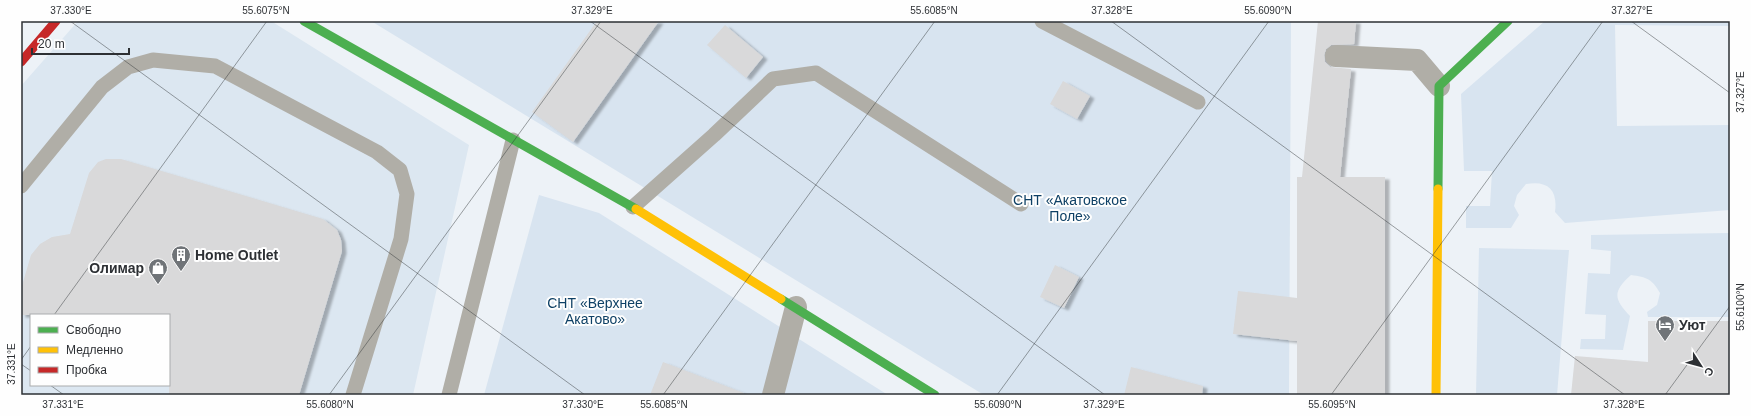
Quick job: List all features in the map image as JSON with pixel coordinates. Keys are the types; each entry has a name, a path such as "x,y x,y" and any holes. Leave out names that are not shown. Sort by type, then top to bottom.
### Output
{"street":[{"path":"21,62 56,21"},
{"path":"304,21 513,140 633,206 935,395"},
{"path":"1439,86 1508,21"},
{"path":"1336,56 1417,60 1439,86 1436,395"},
{"path":"773,395 796,307"}],"lane":[{"path":"1042,21 1198,102"},
{"path":"21,186 102,87 128,67 153,60 215,66 377,152 400,170 407,194 401,239 353,395"},
{"path":"633,206 714,135 773,79 816,73 1021,204"},
{"path":"448,395 513,140"}],"shaded area":[{"path":"78,21 271,21 469,145 413,395 21,395 21,86"}],"green space":[{"name":"СНТ «Акатовское Поле»","path":"371,21 1291,21 1289,395 984,395"},
{"path":"1545,21 1730,21 1730,26 1615,25 1617,126 1730,125 1730,210 1565,223 1555,212 1555,198 1550,188 1546,185 1534,183 1526,184 1517,195 1514,206 1519,215 1511,228 1466,228 1466,206 1490,206 1492,171 1464,171 1461,94"},
{"name":"СНТ «Верхнее Акатово»","path":"539,195 599,213 888,395 484,395"},
{"path":"1730,233 1730,317 1648,317 1647,312 1657,305 1660,293 1652,282 1641,277 1631,275 1621,286 1617,296 1621,305 1630,316 1623,350 1580,349 1581,339 1605,339 1606,315 1585,314 1588,273 1610,274 1611,251 1591,249 1591,235"},
{"path":"1479,248 1569,250 1557,395 1476,395"}],"building":[{"path":"597,21 659,21 573,142 532,112"},
{"path":"1318,21 1356,21 1354,44 1331,45 1326,49 1324,55 1325,62 1330,67 1351,69 1340,177 1385,177 1385,395 1297,395 1297,341 1233,334 1238,291 1297,298 1297,177 1302,177"},
{"path":"725,25 763,57 746,78 707,45"},
{"path":"1063,81 1090,96 1077,119 1050,104"},
{"name":"Home Outlet","path":"106,159 121,159 323,219 337,230 341,240 342,251 299,395 169,395 170,314 21,315 21,289 31,255 40,244 52,237 70,234 89,173 98,162"},
{"path":"1055,265 1079,277 1064,308 1040,297"},
{"path":"1648,321 1730,321 1730,395 1571,395 1575,356 1648,362"},
{"path":"663,362 744,393 744,395 650,395"},
{"path":"1131,367 1203,386 1202,395 1124,395"}],"traffic: fast":[{"path":"304,21 636,209"},
{"path":"1438,189 1439,86 1508,21"},
{"path":"781,299 935,395"}],"traffic: slow":[{"path":"1436,395 1438,189"},
{"path":"636,209 781,299"}],"traffic: jam":[{"path":"21,62 56,21"}],"place":[{"name":"Home Outlet","path":"181,272"},
{"name":"Олимар","path":"158,285"},
{"name":"Уют","path":"1665,342"}]}
